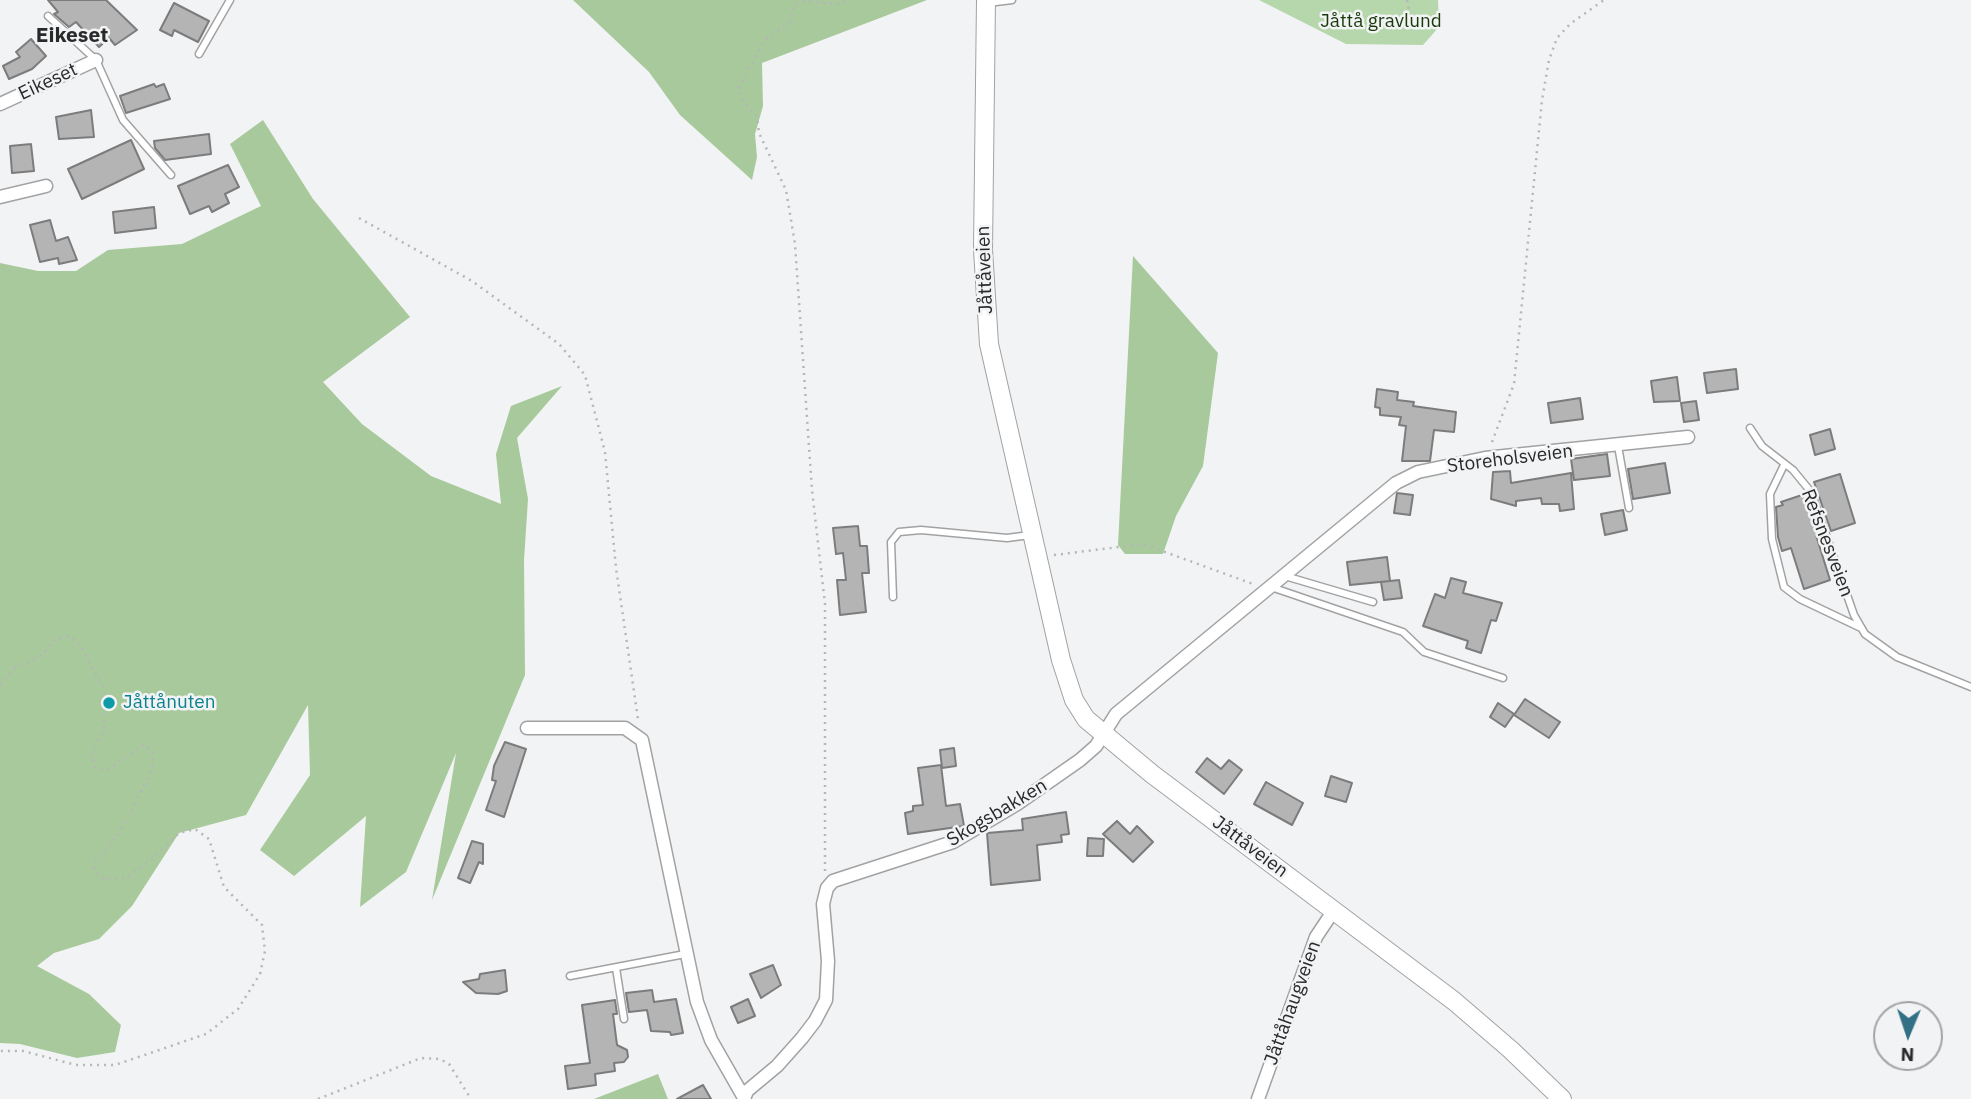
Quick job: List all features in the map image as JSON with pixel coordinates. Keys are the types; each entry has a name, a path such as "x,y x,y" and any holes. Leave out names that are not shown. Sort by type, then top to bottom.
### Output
{"main road":[{"name":"Jåttåveien","path":"986,2 983,250 985,299 1000,404 1061,660 1074,700 1086,719 1104,734 1454,1001 1562,1099"}],"street":[{"name":"Eikeset","path":"0,104 96,60"},
{"path":"0,197 46,186"},
{"name":"Storeholsveien","path":"1104,734 1116,714 1405,477 1485,458 1688,438"},
{"path":"527,728 625,728 642,740 670,868 685,954 711,1040 743,1097 788,1054 815,1021 826,1000 828,961 823,904 827,888"},
{"name":"Skogsbakken","path":"827,888 842,878 936,850 953,842 1017,804 1080,760 1104,734"},
{"name":"Jåttåhaugveien","path":"1258,1099 1316,937 1334,910"}],"lane":[{"path":"199,54 230,0"},
{"path":"986,2 1012,0"},
{"path":"48,16 96,60 123,120 171,175"},
{"name":"Refsnesveien","path":"1751,428 1762,446 1793,470 1811,492 1861,628 1871,640 1897,657 1971,687"},
{"path":"1618,446 1629,508"},
{"name":"Refsnesveien","path":"1784,465 1770,494 1772,539 1784,587 1800,599 1861,628"},
{"path":"893,597 891,542 899,533 921,530 1007,538 1032,535"},
{"path":"1283,576 1373,602"},
{"path":"1269,588 1403,632 1424,652 1503,678"},
{"path":"570,976 685,954"},
{"path":"616,968 624,1019"}],"path":[{"path":"827,888 825,604 812,490 803,338 791,214 786,190 759,133 759,121 742,99 738,89 764,41 790,21 795,4 803,1 838,4 850,0"},
{"path":"1407,0 1413,29"},
{"path":"1485,458 1514,384 1542,100 1549,60 1557,38 1570,24 1604,0"},
{"path":"359,218 472,281 559,344 585,375 605,452 616,568 642,740"},
{"path":"1037,558 1143,544 1269,588"},
{"path":"0,684 13,669 42,655 54,640 69,636 80,645 104,689 104,728 92,756 96,768 108,770 144,744 154,753 152,770 119,834 96,861 94,870 101,878 114,880 127,877 149,862 179,833 195,829 209,839 224,887 261,925 265,951 260,974 238,1009 206,1034 115,1065 76,1065 23,1051 0,1051"},
{"path":"318,1099 421,1058 440,1059 449,1064 471,1099"}],"green space":[{"path":"573,0 927,0 762,63 763,106 755,134 757,157 752,180 680,115 649,72"},
{"name":"Jåttå gravlund","path":"1259,0 1438,0 1439,27 1423,45 1346,44"},
{"path":"263,120 313,199 410,317 323,382 362,424 431,476 501,504 496,454 511,406 562,386 517,438 528,499 524,560 525,675 432,900 456,753 406,872 360,907 366,816 294,876 260,850 310,775 308,705 246,815 179,833 132,906 99,939 54,953 37,966 89,994 121,1025 115,1052 77,1058 20,1044 0,1043 0,263 38,271 76,271 108,250 182,244 261,206 230,144"},
{"path":"1133,256 1218,353 1203,466 1176,516 1163,554 1125,554 1118,545"},
{"path":"658,1074 668,1099 594,1099"}],"building":[{"path":"48,0 106,0 137,30 115,45 109,38 99,47 76,22 69,27 54,14 58,12"},
{"path":"174,3 209,21 198,42 174,30 172,36 160,30"},
{"path":"31,39 46,56 32,69 9,79 3,66 20,57 16,52"},
{"path":"154,84 156,87 164,84 170,99 126,113 120,96"},
{"path":"91,110 94,137 59,139 56,117"},
{"path":"209,134 211,154 165,160 155,148 154,141"},
{"path":"131,140 144,169 82,199 68,169"},
{"path":"31,144 34,171 12,173 10,146"},
{"path":"228,165 239,187 225,194 229,203 212,212 209,206 190,214 178,186"},
{"path":"154,207 156,228 115,233 113,212"},
{"path":"50,220 56,241 68,237 77,260 59,264 58,258 40,262 30,225"},
{"path":"1736,369 1738,389 1707,393 1704,373"},
{"path":"1677,377 1680,401 1654,402 1651,381"},
{"path":"1377,389 1398,392 1397,400 1414,402 1413,406 1456,412 1454,432 1434,430 1430,461 1402,461 1406,426 1399,425 1401,417 1380,415 1380,408 1375,407"},
{"path":"1580,398 1583,419 1551,423 1548,403"},
{"path":"1696,401 1699,420 1684,422 1681,403"},
{"path":"1830,429 1835,449 1815,455 1810,435"},
{"path":"1607,454 1610,476 1574,480 1571,459"},
{"path":"1665,463 1670,493 1633,499 1628,469"},
{"path":"1510,471 1511,483 1571,473 1574,509 1560,511 1559,504 1542,504 1541,498 1516,501 1516,506 1491,499 1493,472"},
{"path":"1840,474 1855,523 1831,531 1814,482"},
{"path":"1397,493 1413,495 1410,515 1394,513"},
{"path":"1805,494 1820,534 1816,535 1830,580 1804,589 1791,548 1782,551 1776,507 1783,505 1781,502"},
{"path":"1623,510 1627,530 1605,535 1601,514"},
{"path":"858,526 860,546 867,546 869,573 862,573 866,612 840,615 837,580 846,580 843,553 836,554 833,528"},
{"path":"1387,557 1390,581 1350,585 1347,562"},
{"path":"1451,578 1466,582 1463,593 1502,603 1496,621 1491,620 1481,653 1466,648 1468,641 1423,626 1435,594 1445,598"},
{"path":"1399,580 1402,598 1384,600 1381,582"},
{"path":"1525,699 1560,722 1549,738 1514,715"},
{"path":"1498,703 1514,714 1505,727 1490,717"},
{"path":"505,742 526,749 504,817 486,810 496,781 492,780 494,766"},
{"path":"954,748 956,766 942,768 940,750"},
{"path":"1207,758 1221,769 1229,760 1242,770 1224,794 1196,772"},
{"path":"941,765 946,806 960,804 964,826 908,834 905,813 913,811 913,806 923,805 918,768"},
{"path":"1331,776 1352,783 1346,802 1325,796"},
{"path":"1266,782 1303,803 1292,825 1254,804"},
{"path":"1066,812 1069,834 1061,835 1062,842 1037,845 1040,880 991,885 987,833 1023,830 1022,819"},
{"path":"1117,821 1130,834 1137,826 1153,842 1133,862 1103,834"},
{"path":"1088,838 1104,839 1103,856 1087,856"},
{"path":"472,841 483,844 483,864 479,862 470,883 458,878"},
{"path":"773,965 781,985 761,998 750,974"},
{"path":"505,970 507,991 498,994 476,993 463,982 479,979 480,974"},
{"path":"652,990 654,1002 676,999 683,1033 671,1035 670,1032 651,1031 647,1010 629,1012 626,993"},
{"path":"748,999 755,1016 738,1023 731,1007"},
{"path":"615,1000 617,1014 613,1014 617,1045 627,1050 628,1057 624,1062 614,1063 615,1071 595,1074 596,1085 568,1089 565,1066 590,1063 582,1005"},
{"path":"703,1085 711,1099 677,1099"}],"place":[{"name":"Jåttånuten","path":"109,703"}],"district":[{"name":"Eikeset","path":"72,36"}]}
